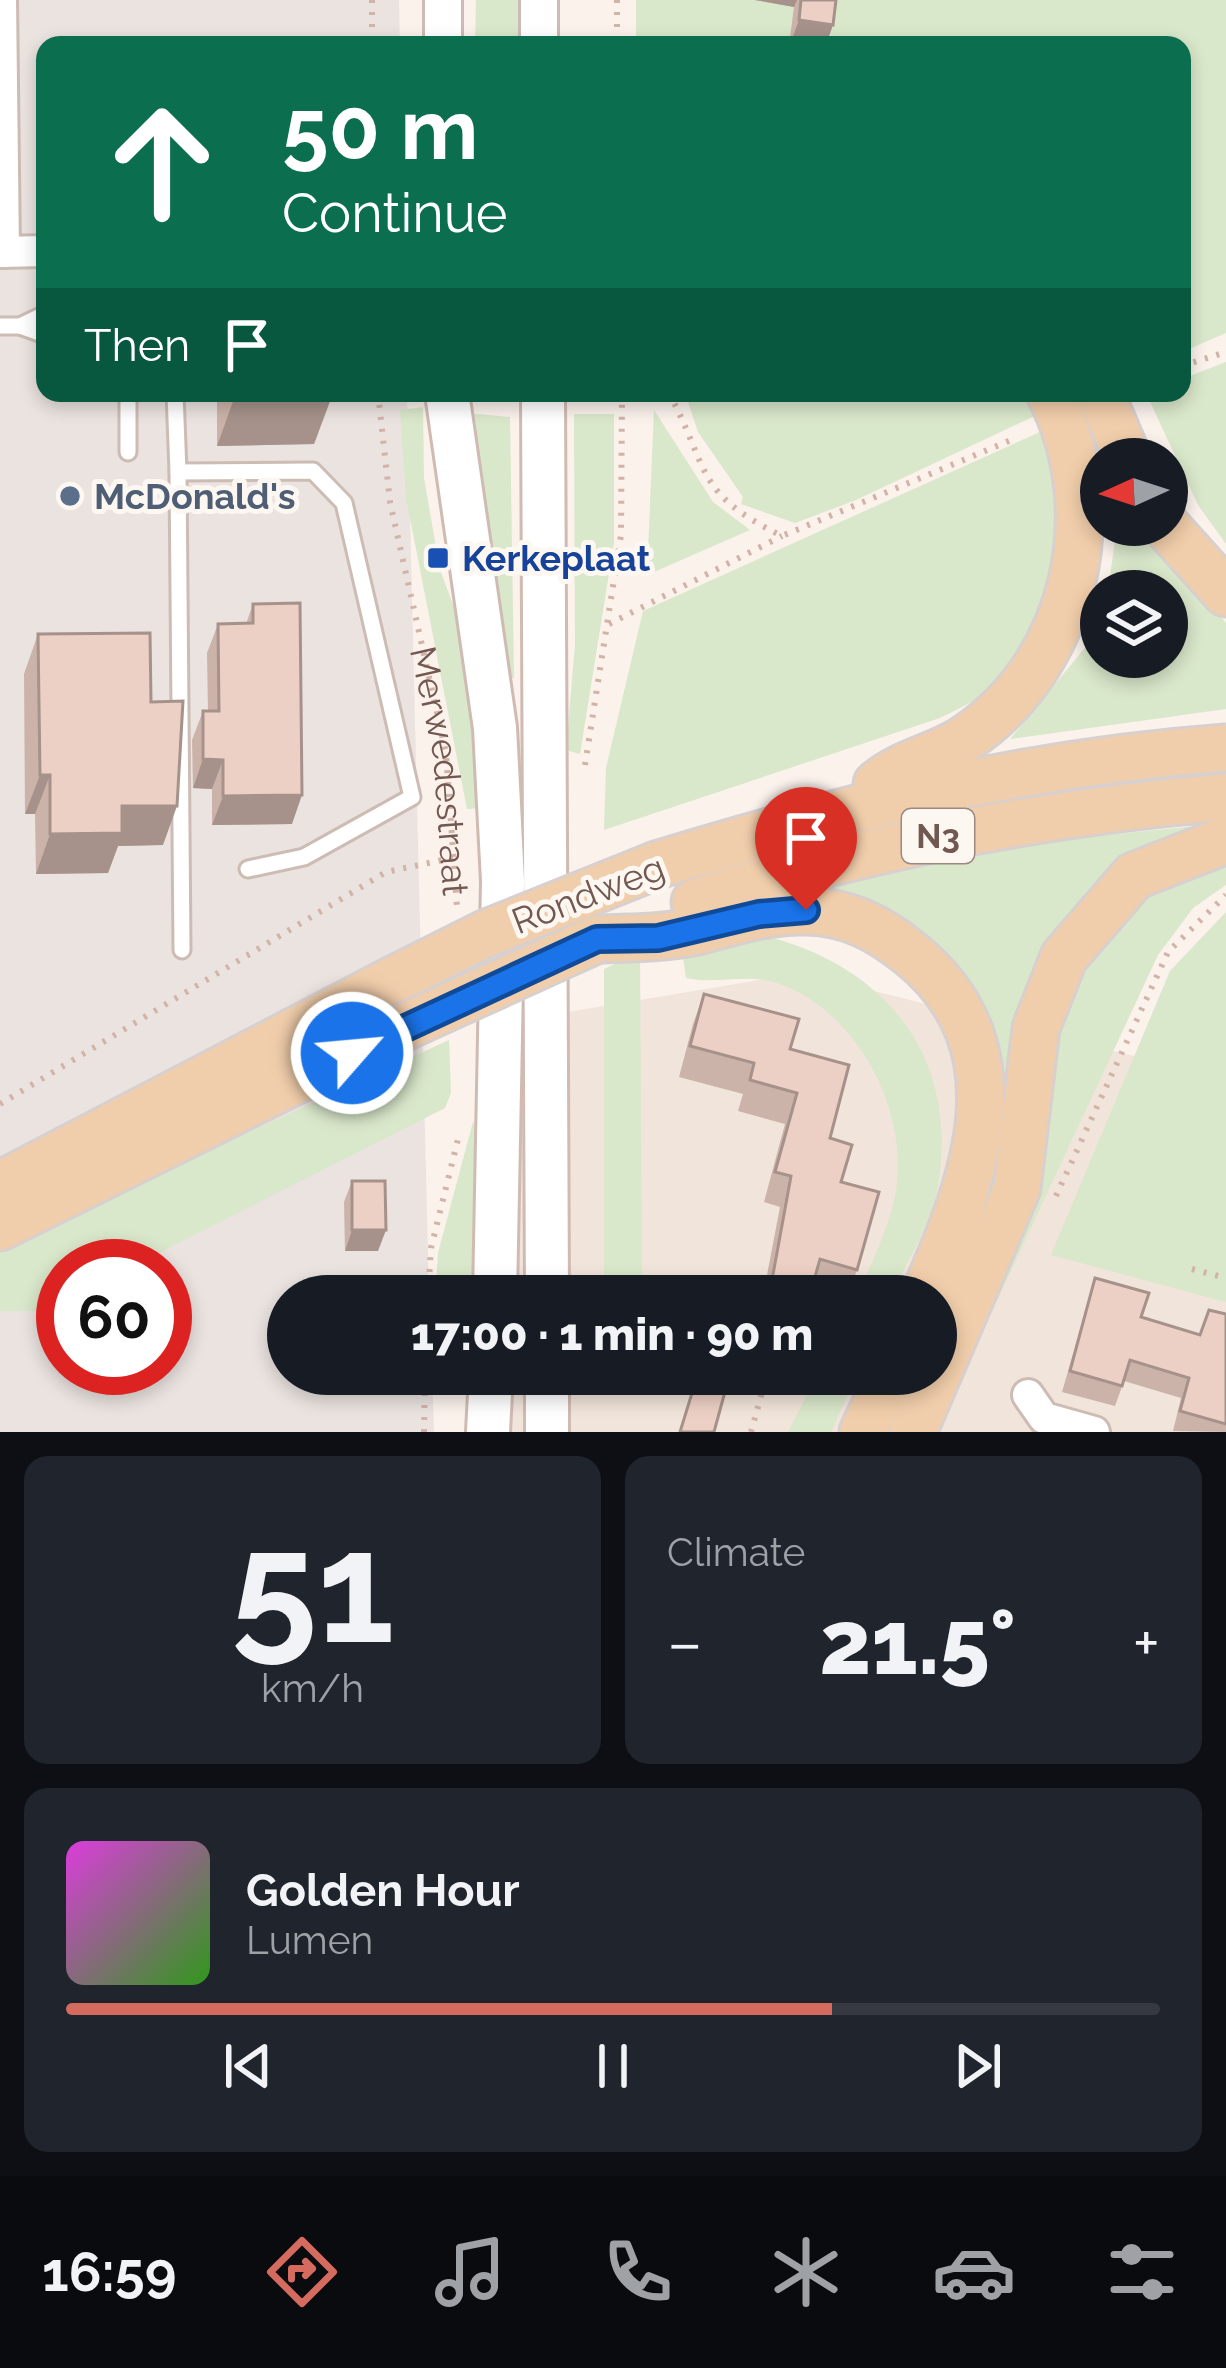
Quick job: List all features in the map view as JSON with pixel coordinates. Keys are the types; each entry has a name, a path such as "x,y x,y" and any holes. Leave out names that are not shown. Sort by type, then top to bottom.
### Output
{"main road":[{"name":"Merwedestraat","path":"448,402 495,728 503,880 495,1275"},
{"path":"542,402 547,1275"},
{"name":"N3","path":"847,809 894,769 966,738 1014,697 1052,645 1067,604 1081,490 1068,427 1055,402"},
{"path":"1104,402 1119,438"},
{"path":"1184,546 1226,593"},
{"name":"Rondweg","path":"0,1185 484,934 657,865 847,809 972,779 1127,755 1226,748"},
{"name":"Rondweg","path":"0,1227 395,1031 597,939 658,926 800,868 938,836 1226,797"},
{"path":"913,1432 1017,1188 1036,1028 1064,957 1134,876 1226,840"},
{"name":"N3","path":"658,926 806,910 864,920 937,975 969,1023 978,1063 981,1130 956,1223 933,1275"},
{"path":"488,1432 489,1395"},
{"path":"547,1395 547,1432"},
{"path":"863,1432 880,1395"}],"street":[{"path":"1,0 2,252 36,251"},
{"path":"442,36 443,0"},
{"path":"539,0 539,36"},
{"path":"1028,1395 1044,1418 1094,1432"}],"lane":[{"path":"20,326 36,318"},
{"path":"0,326 36,332"},
{"path":"128,402 128,452"},
{"path":"176,402 182,950"},
{"path":"178,472 313,471 344,503 412,797 304,857 248,869"}],"path":[{"path":"372,0 372,36"},
{"path":"617,0 617,36"},
{"path":"1191,363 1226,352"},
{"name":"Merwedestraat","path":"380,402 390,502 446,753 457,857 457,910"},
{"path":"622,402 621,535 608,625 782,536 1016,437"},
{"path":"673,402 708,486 737,514 782,536"},
{"path":"0,1104 386,872 457,857"},
{"path":"1049,1214 1168,952 1226,895"},
{"path":"429,1275 431,1248 460,1130"},
{"path":"1192,1269 1226,1278"},
{"path":"424,1432 425,1395"},
{"path":"751,1432 761,1395"}],"shaded area":[{"path":"0,0 399,0 400,36 36,36 36,402 407,402 428,1275 267,1275 267,1395 433,1395 434,1432 0,1432"},
{"path":"802,973 1226,1079 1226,1432 510,1432 510,1395 957,1395 957,1275 511,1275 514,1021"}],"green space":[{"path":"476,0 520,0 520,36 475,36"},
{"path":"636,0 1226,0 1226,333 1191,348 1191,36 636,36"},
{"path":"1226,362 1226,544 1188,483 1188,438 1167,438 1150,402 1191,402 1191,376"},
{"path":"688,402 1037,402 1043,412 856,500 795,523 741,504 743,497 698,432"},
{"path":"423,407 424,478 440,570 468,644 484,808 467,809 406,498 400,410"},
{"path":"654,410 713,502 750,530 647,575"},
{"path":"467,413 510,417 514,678 507,678"},
{"path":"574,414 614,414 614,542 580,754 566,750 575,645"},
{"path":"1060,423 1059,592 1012,665 974,701 940,718 604,830 606,768 643,611"},
{"path":"1114,546 1164,546 1183,570 1111,570"},
{"path":"1188,576 1226,623 1226,709 1010,739 1080,654 1080,678 1188,678"},
{"path":"1196,826 1028,1013 989,1187 997,1118 986,1048 814,886 1036,842"},
{"path":"1226,853 1226,885 1193,908 1158,955 957,1387 957,1362 1081,950 1140,893"},
{"path":"1226,912 1226,1302 1051,1255 1170,971"},
{"path":"743,931 790,943 832,961 868,985 898,1015 921,1050 936,1090 942,1135 938,1185 925,1227 901,1275 866,1275 887,1225 898,1169 887,1102 856,1042 807,997 777,983 686,978 680,936"},
{"path":"640,953 642,1275 604,1275 604,969"},
{"path":"449,1040 451,1093 445,1108 186,1239 36,1239 36,1311 0,1311 0,1247"},
{"path":"483,1121 482,1242 476,1275 436,1275 438,1253 473,1122"},
{"path":"807,1395 848,1395 831,1432 788,1432"},
{"path":"947,1395 953,1395 936,1432"}],"building":[{"path":"801,0 836,0 833,25 799,20"},
{"path":"300,603 302,795 223,796 223,760 203,759 203,711 219,711 218,624 253,623 253,604"},
{"path":"150,633 151,702 183,701 177,806 122,806 122,833 50,834 50,775 40,775 38,634"},
{"path":"704,994 799,1019 790,1049 849,1065 830,1138 852,1145 841,1182 879,1192 857,1270 820,1259 816,1275 773,1275 791,1176 775,1172 797,1093 750,1080 754,1063 690,1046"},
{"path":"352,1181 385,1181 386,1230 352,1230"},
{"path":"1095,1278 1149,1293 1141,1317 1200,1335 1209,1310 1226,1314 1226,1424 1180,1411 1189,1378 1130,1360 1122,1386 1070,1371"},
{"path":"691,1395 724,1395 714,1432 680,1432"}],"place":[{"name":"McDonald's","path":"70,496"},
{"name":"Kerkeplaat","path":"438,558"}],"route":[{"path":"352,1053 496,982 597,939 658,938 759,914 806,910"}]}
